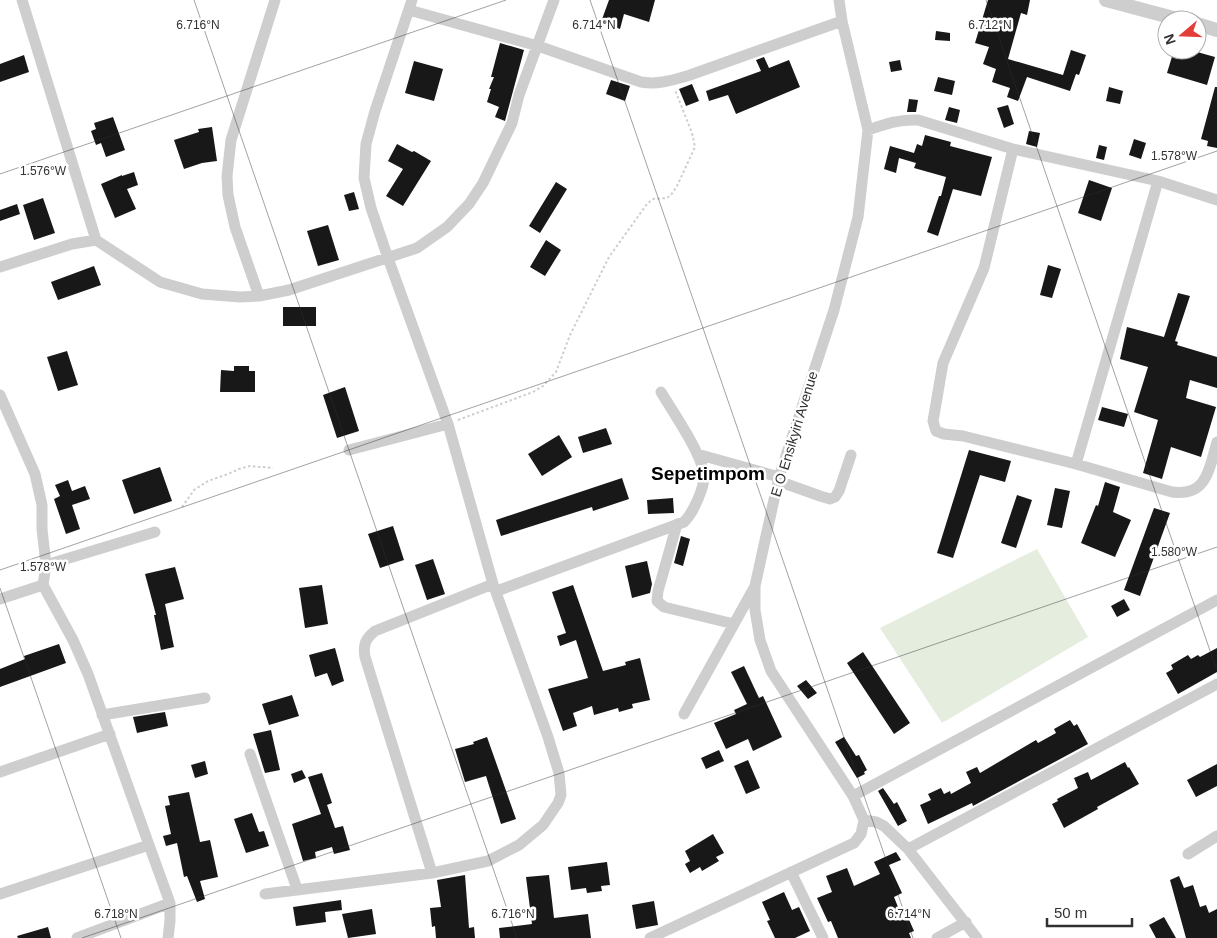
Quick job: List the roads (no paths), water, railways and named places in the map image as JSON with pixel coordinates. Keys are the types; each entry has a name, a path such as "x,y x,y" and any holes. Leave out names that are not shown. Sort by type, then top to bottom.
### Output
{"street":[{"path":"22,0 96,240 160,282 202,294 240,297 259,296 289,290 388,258 417,248 447,227 469,204 483,184 512,124 519,96 554,0"},
{"path":"259,296 235,227 228,194 227,176 231,140 275,0"},
{"name":"E O Ensikyiri Avenue","path":"838,0 868,130 858,217 834,310 778,479 755,586 755,610 760,640 771,671 853,796 864,820"},
{"path":"1106,0 1157,14"},
{"path":"265,894 432,873 488,861 518,845 543,825 558,803 561,795 559,773 548,737 495,587 448,424 388,258 371,208 364,178 366,144 375,111 411,5 651,84 672,81 842,22"},
{"path":"868,130 894,121 905,119 918,120 1013,149 1158,181 1217,200"},
{"path":"1013,149 984,268 943,363 933,421 936,431 944,434 964,436 1076,464 1183,494 1198,487 1206,478 1217,442"},
{"path":"1076,464 1158,181"},
{"path":"0,266 72,244 96,240"},
{"path":"432,873 365,657 363,649 365,642 375,631 495,587 684,522 692,514 703,485 703,468 697,454 661,392"},
{"path":"0,396 3,410 35,474 42,505 42,529 46,565 43,584 73,640 88,674 170,903 168,938"},
{"path":"349,450 448,424"},
{"path":"697,454 778,479 830,499 835,497 839,491 851,455"},
{"path":"677,524 658,591 657,601 664,607 734,624"},
{"path":"46,565 155,532"},
{"path":"0,599 43,584"},
{"path":"684,714 755,586"},
{"path":"853,796 1217,600"},
{"path":"908,849 1217,684"},
{"path":"102,715 205,698"},
{"path":"0,772 110,734"},
{"path":"250,754 297,889"},
{"path":"650,938 854,843 861,834 864,820 876,822 884,826 908,849 977,938"},
{"path":"1188,854 1217,836"},
{"path":"0,894 149,844"},
{"path":"791,872 823,938"},
{"path":"77,938 170,903"},
{"path":"937,938 966,922"}],"district":[{"name":"Sepetimpom","path":"708,473"}]}
